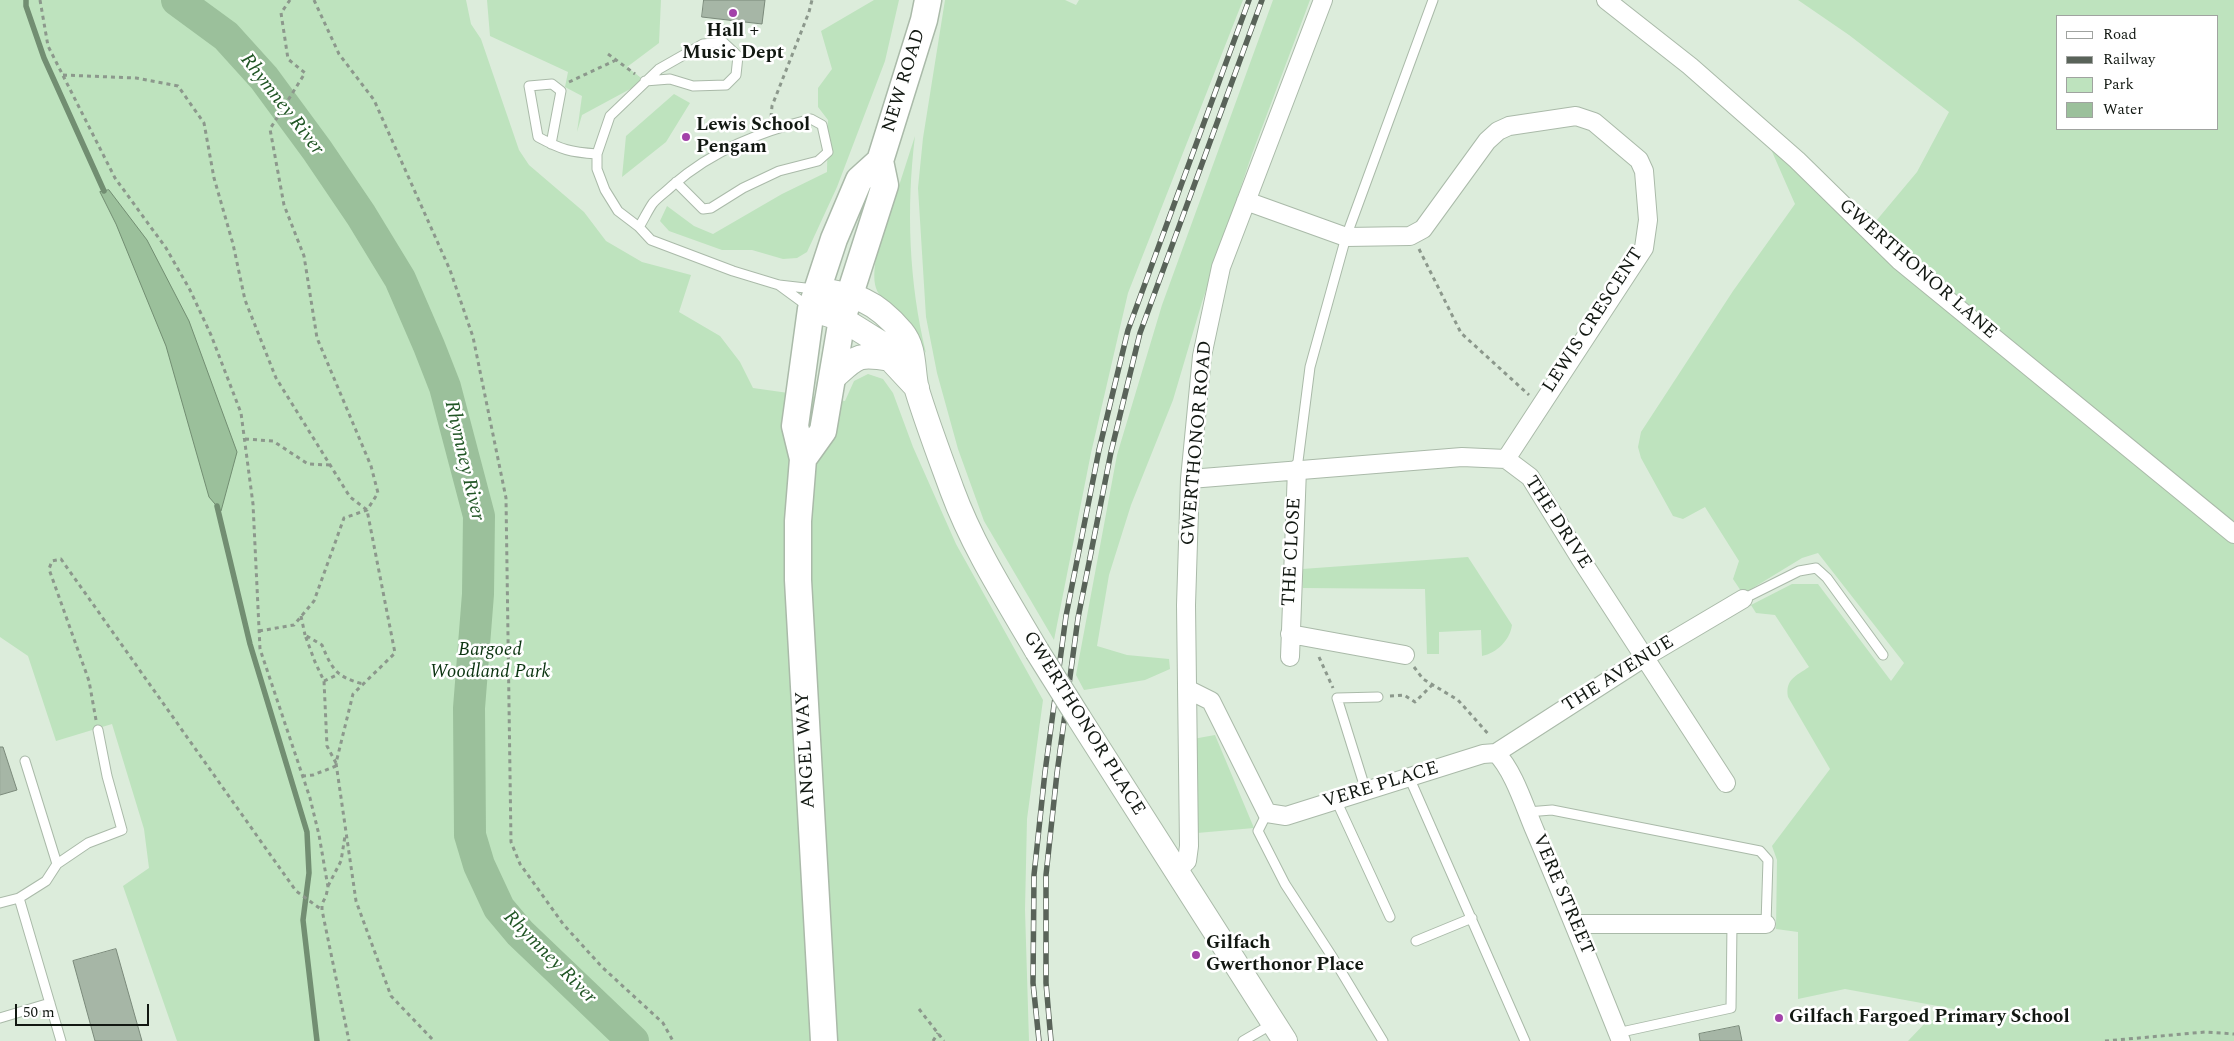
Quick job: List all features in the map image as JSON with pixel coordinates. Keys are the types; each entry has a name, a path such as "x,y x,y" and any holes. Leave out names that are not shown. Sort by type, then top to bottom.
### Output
{"main road":[{"name":"NEW ROAD","path":"842,319 885,185 880,160 924,20 928,0"},
{"path":"814,299 834,239 858,180 880,160"},
{"name":"ANGEL WAY","path":"814,299 795,426 803,459 798,520 798,580 824,1041"},
{"path":"803,459 823,431 842,319"}],"street":[{"name":"GWERTHONOR ROAD","path":"1175,872 1187,860 1189,846 1186,605 1190,479 1202,356 1221,267 1323,0"},
{"name":"GWERTHONOR LANE","path":"1606,0 1690,66 1790,154 1900,261 2234,534"},
{"name":"LEWIS CRESCENT","path":"1410,236 1423,229 1487,141 1498,131 1508,126 1576,116 1594,122 1638,160 1644,171 1648,220 1644,248 1506,459"},
{"path":"1246,200 1346,237 1410,236"},
{"name":"GWERTHONOR PLACE","path":"814,299 850,294 872,303 903,333 912,349 917,388 952,492 983,561 1175,872 1280,1032"},
{"name":"GWERTHONOR PLACE","path":"814,299 887,348 890,359 917,388"},
{"path":"832,379 858,357 873,356 890,359"},
{"name":"THE DRIVE","path":"1190,479 1462,457 1506,459 1530,477 1580,558 1726,783"},
{"name":"THE CLOSE","path":"1290,657 1298,470"},
{"name":"THE AVENUE","path":"1496,753 1645,657 1743,599"},
{"name":"THE CLOSE","path":"1290,634 1405,655"},
{"path":"1186,689 1211,701 1267,813"},
{"name":"VERE PLACE","path":"1267,813 1286,816 1483,754 1496,753"},
{"name":"VERE STREET","path":"1496,753 1504,761 1527,812 1575,924 1619,1037"},
{"path":"1575,924 1766,924"}],"lane":[{"path":"1298,470 1310,367 1346,237 1433,0"},
{"path":"645,82 670,79 693,86 726,86 736,75 738,56 723,42 703,44 659,70 645,82 610,116 597,154 597,169 604,190 618,211 639,227 651,240 733,272 779,285 814,299"},
{"path":"551,144 561,91 552,84 529,86 538,137 551,144 568,152 597,154"},
{"path":"639,227 653,203 676,182 692,169 721,151 770,130 811,119 822,125 826,136 828,152 818,161 779,171 743,188 711,208 703,209 676,182"},
{"path":"779,285 814,299"},
{"path":"1743,599 1799,571 1816,568 1827,578 1883,655"},
{"path":"1366,791 1337,698 1378,697"},
{"path":"0,903 19,898 46,881 57,864 88,843 122,830 107,776 98,730"},
{"path":"25,761 57,864"},
{"path":"1409,777 1525,1041"},
{"path":"1336,800 1390,917"},
{"path":"1527,812 1552,810 1760,851 1768,860 1766,924"},
{"path":"1267,813 1258,831 1280,875 1383,1041"},
{"path":"19,898 61,1041"},
{"path":"1416,941 1472,918"},
{"path":"1619,1037 1730,1008 1732,924"},
{"path":"0,1018 50,1003"},
{"path":"1243,1041 1280,1032"}],"path":[{"path":"40,0 48,46 115,178 166,248 190,290 211,335 241,413 253,504 260,649 302,776 319,835 328,887"},
{"path":"259,631 294,624 314,601 344,518 367,510 378,493 371,466 317,338 304,256 284,205 270,129 306,73 288,59 281,13 290,0"},
{"path":"314,0 339,54 378,108 450,270 472,337 506,498 511,842 520,864 563,924 602,967 664,1023 674,1041"},
{"path":"770,130 772,106 812,0"},
{"path":"608,54 645,82"},
{"path":"566,84 616,60"},
{"path":"63,75 136,78 178,86 204,123 214,178 233,244 245,300 276,378 350,497 367,510 395,653 353,694 336,764"},
{"path":"1410,236 1422,253 1461,333 1540,405"},
{"path":"245,439 273,441 308,464 330,465"},
{"path":"98,730 88,682 49,569 52,561 61,559 296,891 322,910"},
{"path":"300,616 305,635 324,681 327,746 336,764 356,901 391,996 434,1041"},
{"path":"1290,634 1316,650 1337,698"},
{"path":"305,635 322,644 329,663 345,680 363,684"},
{"path":"1405,655 1423,679 1458,700 1489,733 1496,753"},
{"path":"324,681 339,674"},
{"path":"1378,697 1404,695 1415,702 1432,684"},
{"path":"302,776 313,775 336,764"},
{"path":"346,832 341,861 328,887 322,904 322,910 349,1041"},
{"path":"919,1009 944,1041"},
{"path":"2105,1041 2205,1032 2234,1034"},
{"path":"933,1041 938,1033"}],"green space":[{"name":"Bargoed Woodland Park","path":"0,0 466,0 471,24 481,39 519,150 529,165 584,212 606,241 642,262 691,275 679,312 720,336 740,362 753,388 845,401 854,381 868,374 883,379 893,393 913,447 956,544 1043,700 1027,819 1025,910 1029,1041 177,1041 123,886 149,868 144,829 112,724 56,741 28,656 0,637"},
{"path":"487,0 661,0 659,43 627,67 645,81 582,115 577,132 582,96 565,87 568,72 490,36"},
{"path":"874,0 899,0 885,61 837,187 807,252 797,258 783,259 752,250 722,250 669,231 660,221 667,206 694,226 713,234 782,194 827,172 828,120 818,107 818,88 832,69 821,31"},
{"path":"945,0 1065,0 1076,5 1079,0 1243,0 1128,293 1091,453 1054,640 984,521 958,449 937,373 926,317 918,188 923,138"},
{"path":"1273,0 1310,0 1252,154 1202,302 1173,400 1131,505 1109,575 1097,646 1127,655 1169,659 1170,669 1145,680 1084,690 1076,675 1117,455 1162,305"},
{"path":"1798,0 2234,0 2234,526 2021,370 2234,543 2234,1041 1908,1041 1927,1021 1976,1013 1845,989 1798,999 1798,932 1776,929 1777,860 1772,846 1830,769 1788,697 1788,686 1792,679 1809,667 1775,615 1756,613 1751,605 1792,584 1818,584 1891,681 1904,663 1818,553 1802,558 1743,594 1733,579 1739,561 1705,507 1683,519 1673,516 1641,458 1638,447 1641,432 1733,291 1795,204 1770,147 1849,222 1866,209 1876,221 1917,172 1949,112 1849,35"},
{"path":"674,94 690,103 666,142 622,177 626,136"},
{"path":"915,136 911,190 911,245 916,300 926,353 908,324 879,294 874,280 876,257"},
{"path":"1468,557 1512,625 1506,641 1498,649 1482,656 1481,630 1439,632 1439,654 1427,654 1425,589 1303,588 1302,569"},
{"path":"1215,735 1254,828 1197,833 1193,739"}],"water":[{"path":"109,190 147,240 189,321 237,452 221,511 209,497 166,346 116,224 100,192"}],"building":[{"name":"Hall + Music Dept","path":"704,0 765,0 762,24 702,17"},
{"path":"0,747 3,747 17,790 0,795"},
{"path":"116,949 142,1041 95,1041 73,961"},
{"path":"1739,1026 1742,1041 1700,1041 1699,1034"}],"waterway":[{"path":"26,0 26,6 44,58 104,191"},
{"name":"Rhymney River","path":"177,0 226,36 264,78 317,150 361,215 400,279 445,387 479,516 478,594 469,708 470,835 479,865 499,908 520,933 633,1041"},
{"path":"217,506 250,644 307,832 309,873 303,920 317,1041"}],"railway":[{"path":"1039,1041 1033,983 1034,875 1045,772 1066,616 1099,450 1128,330 1249,0"},
{"path":"1051,1041 1046,983 1046,875 1057,773 1078,618 1111,452 1140,333 1262,0"}],"place":[{"name":"Hall + Music Dept","path":"733,13"},
{"name":"Lewis School Pengam","path":"686,137"},
{"name":"Gilfach Gwerthonor Place","path":"1196,955"},
{"name":"Gilfach Fargoed Primary School","path":"1779,1018"}]}
